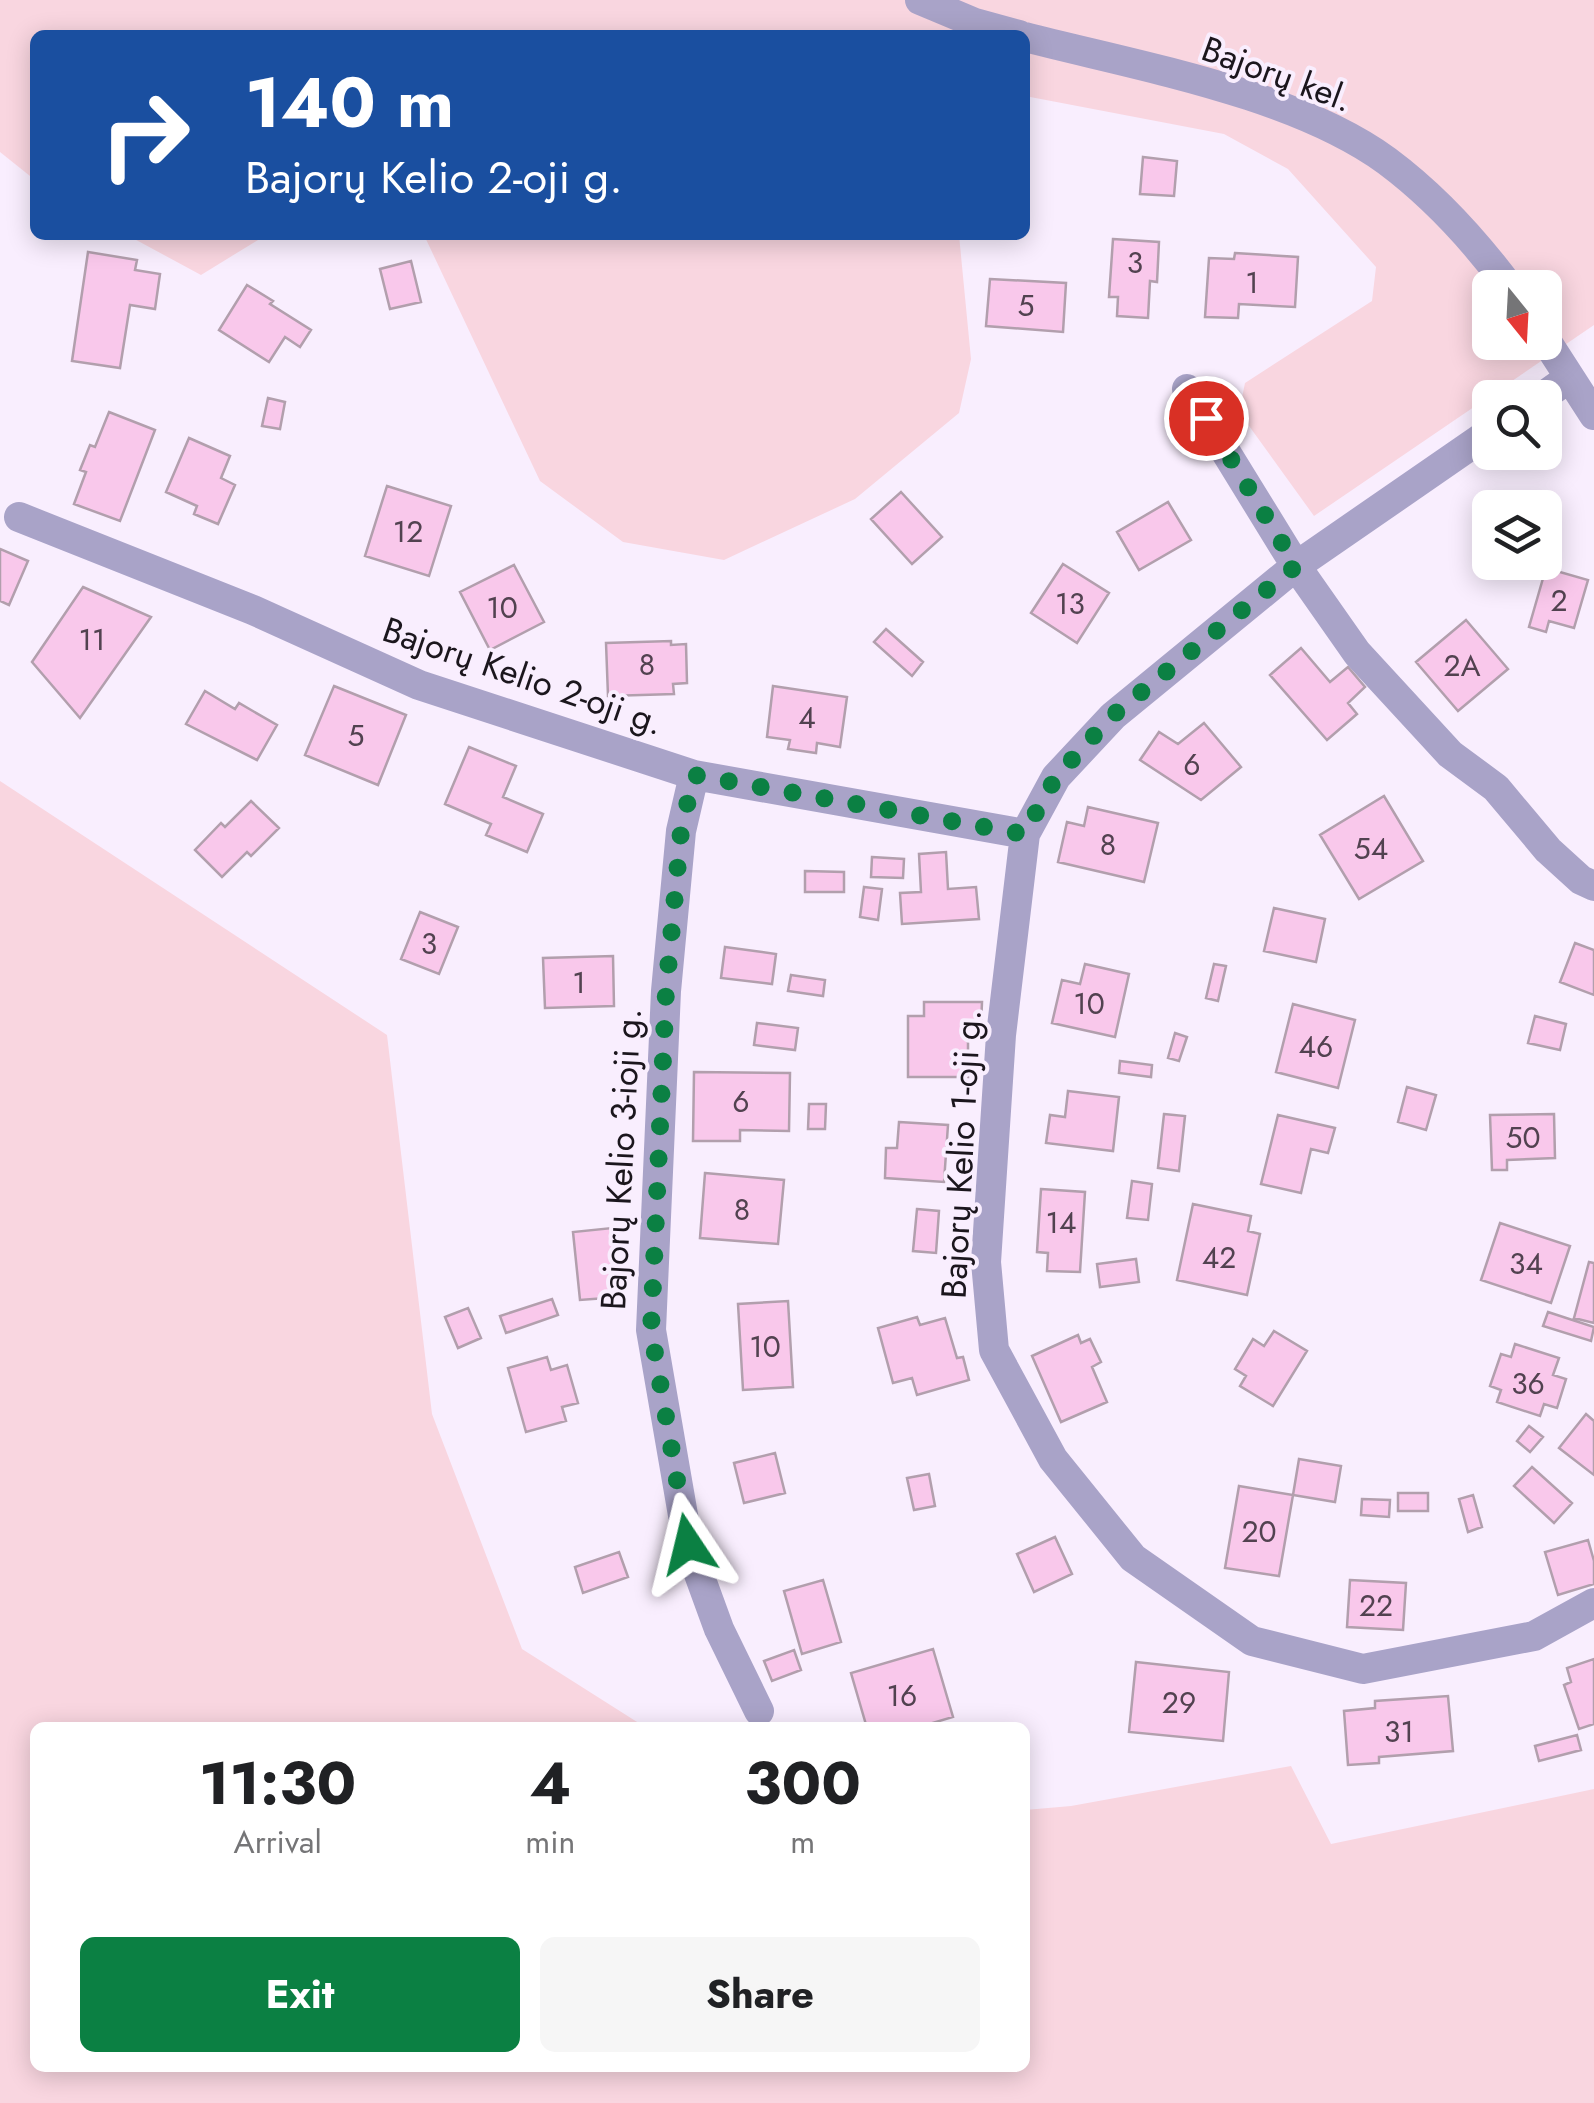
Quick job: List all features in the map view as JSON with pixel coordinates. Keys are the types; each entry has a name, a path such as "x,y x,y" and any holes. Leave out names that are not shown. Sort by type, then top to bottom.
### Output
{"street":[{"name":"Bajorų kel.","path":"920,0 1000,30"},
{"name":"Bajorų kel.","path":"1030,38 1252,97 1328,126 1386,161 1437,205 1496,270"},
{"path":"1558,360 1594,415"},
{"path":"1562,384 1570,378"},
{"path":"1188,389 1296,566 1356,653 1450,754 1496,788 1548,850 1581,880 1594,886"},
{"name":"Bajorų Kelio 1-oji g.","path":"1472,444 1296,566 1112,716 1056,777 1024,834 1001,1034 986,1262 994,1350 1052,1459 1134,1558 1252,1641 1362,1669 1534,1636 1594,1603"},
{"name":"Bajorų Kelio 2-oji g.","path":"19,517 253,610 419,686 694,775 1024,834"},
{"name":"Bajorų Kelio 3-ioji g.","path":"694,775 681,831 666,991 651,1330 688,1544 719,1628 758,1711"}],"shaded area":[{"path":"0,0 1594,0 1594,325 1562,347 1562,270 1472,270 1472,360 1543,360 1513,380 1472,380 1472,408 1314,516 1239,412 1245,383 1372,301 1376,267 1288,169 1224,134 1030,97 1030,30 30,30 30,176 0,152"},
{"path":"136,240 258,240 201,275"},
{"path":"426,240 959,240 971,359 959,413 855,499 724,560 623,542 540,481"},
{"path":"0,781 387,1035 432,1414 522,1649 637,1722 30,1722 30,2072 1030,2072 1030,1810 1071,1806 1291,1766 1331,1844 1594,1789 1594,2103 0,2103"}],"building":[{"path":"1143,157 1177,161 1174,196 1140,194"},
{"path":"1113,239 1159,242 1157,282 1150,281 1148,318 1117,316 1118,297 1109,297"},
{"path":"88,252 137,260 135,270 160,274 155,309 130,305 120,368 72,361"},
{"path":"1235,253 1298,257 1295,307 1239,304 1238,318 1205,317 1209,258 1234,259"},
{"path":"411,261 421,302 390,309 380,269"},
{"path":"990,279 1066,283 1063,332 986,326"},
{"path":"247,285 311,330 300,347 285,337 269,362 219,330"},
{"path":"268,398 285,402 280,429 262,426"},
{"path":"109,412 155,430 120,521 74,504 86,472 80,470 90,445 95,447"},
{"path":"189,438 230,456 221,478 235,485 218,524 194,514 197,506 166,492"},
{"path":"387,486 451,506 429,576 365,556"},
{"path":"901,492 942,537 912,564 871,519"},
{"path":"1168,502 1191,540 1139,570 1117,532"},
{"path":"0,549 28,561 9,605 0,601"},
{"path":"1063,564 1109,593 1077,643 1031,613"},
{"path":"514,565 544,622 490,650 460,592"},
{"path":"1562,573 1588,580 1574,628 1549,621 1546,632 1529,627 1543,580 1562,580"},
{"path":"83,587 151,617 80,718 32,662"},
{"path":"1466,620 1508,669 1458,711 1416,662"},
{"path":"886,629 923,662 912,676 874,642"},
{"path":"671,641 671,645 686,644 687,683 673,684 674,694 608,696 606,643"},
{"path":"1301,648 1330,682 1348,667 1365,687 1348,703 1357,714 1327,740 1270,675"},
{"path":"334,686 406,715 378,785 305,755"},
{"path":"773,686 847,697 840,747 817,743 816,753 788,749 790,740 767,737"},
{"path":"205,691 235,709 239,703 277,725 257,760 186,724"},
{"path":"1204,723 1241,767 1201,800 1140,760 1159,732 1178,744"},
{"path":"469,747 516,766 503,797 543,814 527,852 486,835 491,824 445,804"},
{"path":"1384,796 1423,861 1359,899 1320,835"},
{"path":"251,801 279,828 222,877 195,850 221,823 225,827"},
{"path":"1088,807 1158,823 1144,882 1058,862 1067,822 1084,826"},
{"path":"946,852 948,889 976,887 979,919 902,924 900,893 921,892 919,854"},
{"path":"872,857 904,859 903,878 871,877"},
{"path":"805,871 844,872 844,892 805,892"},
{"path":"864,887 882,889 878,920 860,917"},
{"path":"1274,908 1325,919 1316,962 1264,951"},
{"path":"420,912 458,927 439,974 401,959"},
{"path":"1575,943 1594,950 1594,995 1560,982"},
{"path":"725,947 776,954 772,984 721,978"},
{"path":"613,956 614,1006 545,1008 543,958"},
{"path":"1085,964 1129,974 1115,1037 1052,1023 1062,980 1080,984"},
{"path":"1214,964 1226,966 1218,1001 1206,998"},
{"path":"791,975 825,980 823,996 788,991"},
{"path":"924,1002 982,1002 981,1026 968,1026 968,1077 908,1077 908,1016 924,1016"},
{"path":"1293,1004 1355,1020 1338,1088 1276,1072"},
{"path":"1535,1016 1566,1024 1560,1050 1528,1043"},
{"path":"757,1023 798,1028 795,1050 754,1045"},
{"path":"1175,1033 1187,1037 1179,1061 1168,1058"},
{"path":"1120,1061 1152,1065 1151,1077 1119,1073"},
{"path":"694,1072 790,1073 789,1131 740,1130 740,1141 693,1141"},
{"path":"1407,1087 1436,1095 1426,1130 1398,1122"},
{"path":"1068,1091 1119,1097 1113,1151 1046,1143 1050,1115 1065,1117"},
{"path":"809,1104 826,1104 825,1129 808,1129"},
{"path":"1164,1114 1185,1116 1179,1171 1158,1168"},
{"path":"1554,1114 1555,1158 1507,1160 1507,1170 1492,1170 1490,1115"},
{"path":"1278,1115 1335,1128 1328,1153 1311,1149 1301,1193 1261,1184"},
{"path":"899,1122 948,1125 944,1182 885,1178 886,1148 897,1148"},
{"path":"705,1173 784,1180 778,1244 700,1238"},
{"path":"1132,1181 1152,1184 1148,1220 1127,1218"},
{"path":"1041,1189 1085,1192 1080,1272 1047,1271 1048,1253 1037,1252"},
{"path":"1193,1204 1251,1216 1248,1231 1260,1234 1247,1295 1177,1280"},
{"path":"917,1209 939,1211 936,1253 913,1251"},
{"path":"1500,1223 1570,1246 1551,1303 1481,1280"},
{"path":"612,1228 619,1297 580,1300 573,1232"},
{"path":"1136,1259 1139,1282 1100,1287 1097,1264"},
{"path":"1589,1262 1594,1263 1594,1323 1574,1318"},
{"path":"552,1299 558,1315 506,1333 500,1316"},
{"path":"788,1301 793,1387 743,1390 738,1304"},
{"path":"468,1308 481,1338 458,1348 445,1317"},
{"path":"1548,1312 1594,1327 1591,1341 1543,1326"},
{"path":"917,1317 920,1325 945,1318 957,1358 963,1357 969,1380 917,1395 912,1378 893,1383 878,1328"},
{"path":"1274,1331 1307,1351 1273,1406 1240,1386 1246,1376 1235,1369 1253,1339 1264,1346"},
{"path":"1078,1335 1081,1343 1090,1339 1101,1362 1092,1367 1107,1402 1061,1422 1032,1356"},
{"path":"1515,1344 1559,1358 1553,1375 1566,1379 1557,1408 1544,1404 1540,1416 1497,1402 1501,1390 1490,1386 1501,1354 1511,1357"},
{"path":"547,1357 551,1370 567,1365 578,1403 562,1407 566,1421 526,1432 508,1368"},
{"path":"1586,1414 1594,1421 1594,1475 1559,1448"},
{"path":"1529,1426 1543,1437 1530,1452 1517,1441"},
{"path":"775,1453 785,1493 744,1503 734,1463"},
{"path":"1299,1459 1341,1466 1335,1502 1293,1495"},
{"path":"1532,1467 1572,1503 1554,1523 1514,1486"},
{"path":"929,1474 935,1506 914,1510 907,1478"},
{"path":"1239,1486 1293,1495 1279,1576 1225,1568"},
{"path":"1398,1493 1428,1493 1428,1511 1398,1511"},
{"path":"1473,1495 1482,1527 1468,1532 1459,1499"},
{"path":"1362,1499 1390,1500 1389,1517 1361,1515"},
{"path":"1055,1537 1072,1574 1034,1592 1017,1554"},
{"path":"1588,1540 1594,1561 1594,1584 1558,1595 1545,1552"},
{"path":"619,1552 628,1577 583,1593 575,1567"},
{"path":"823,1580 841,1642 802,1654 784,1591"},
{"path":"1350,1580 1406,1583 1403,1630 1347,1627"},
{"path":"933,1649 953,1717 936,1722 865,1722 851,1673"},
{"path":"794,1650 801,1670 772,1681 764,1661"},
{"path":"1594,1659 1594,1724 1579,1729 1564,1685 1571,1682 1567,1668"},
{"path":"1136,1662 1229,1672 1223,1741 1129,1732"},
{"path":"1448,1696 1453,1751 1379,1757 1379,1763 1348,1765 1344,1711 1375,1708 1375,1701"},
{"path":"1577,1735 1581,1750 1539,1761 1535,1746"}],"route":[{"path":"688,1544 651,1330 666,991 681,831 694,775 1024,834 1056,777 1112,716 1296,566 1206,418"}]}
